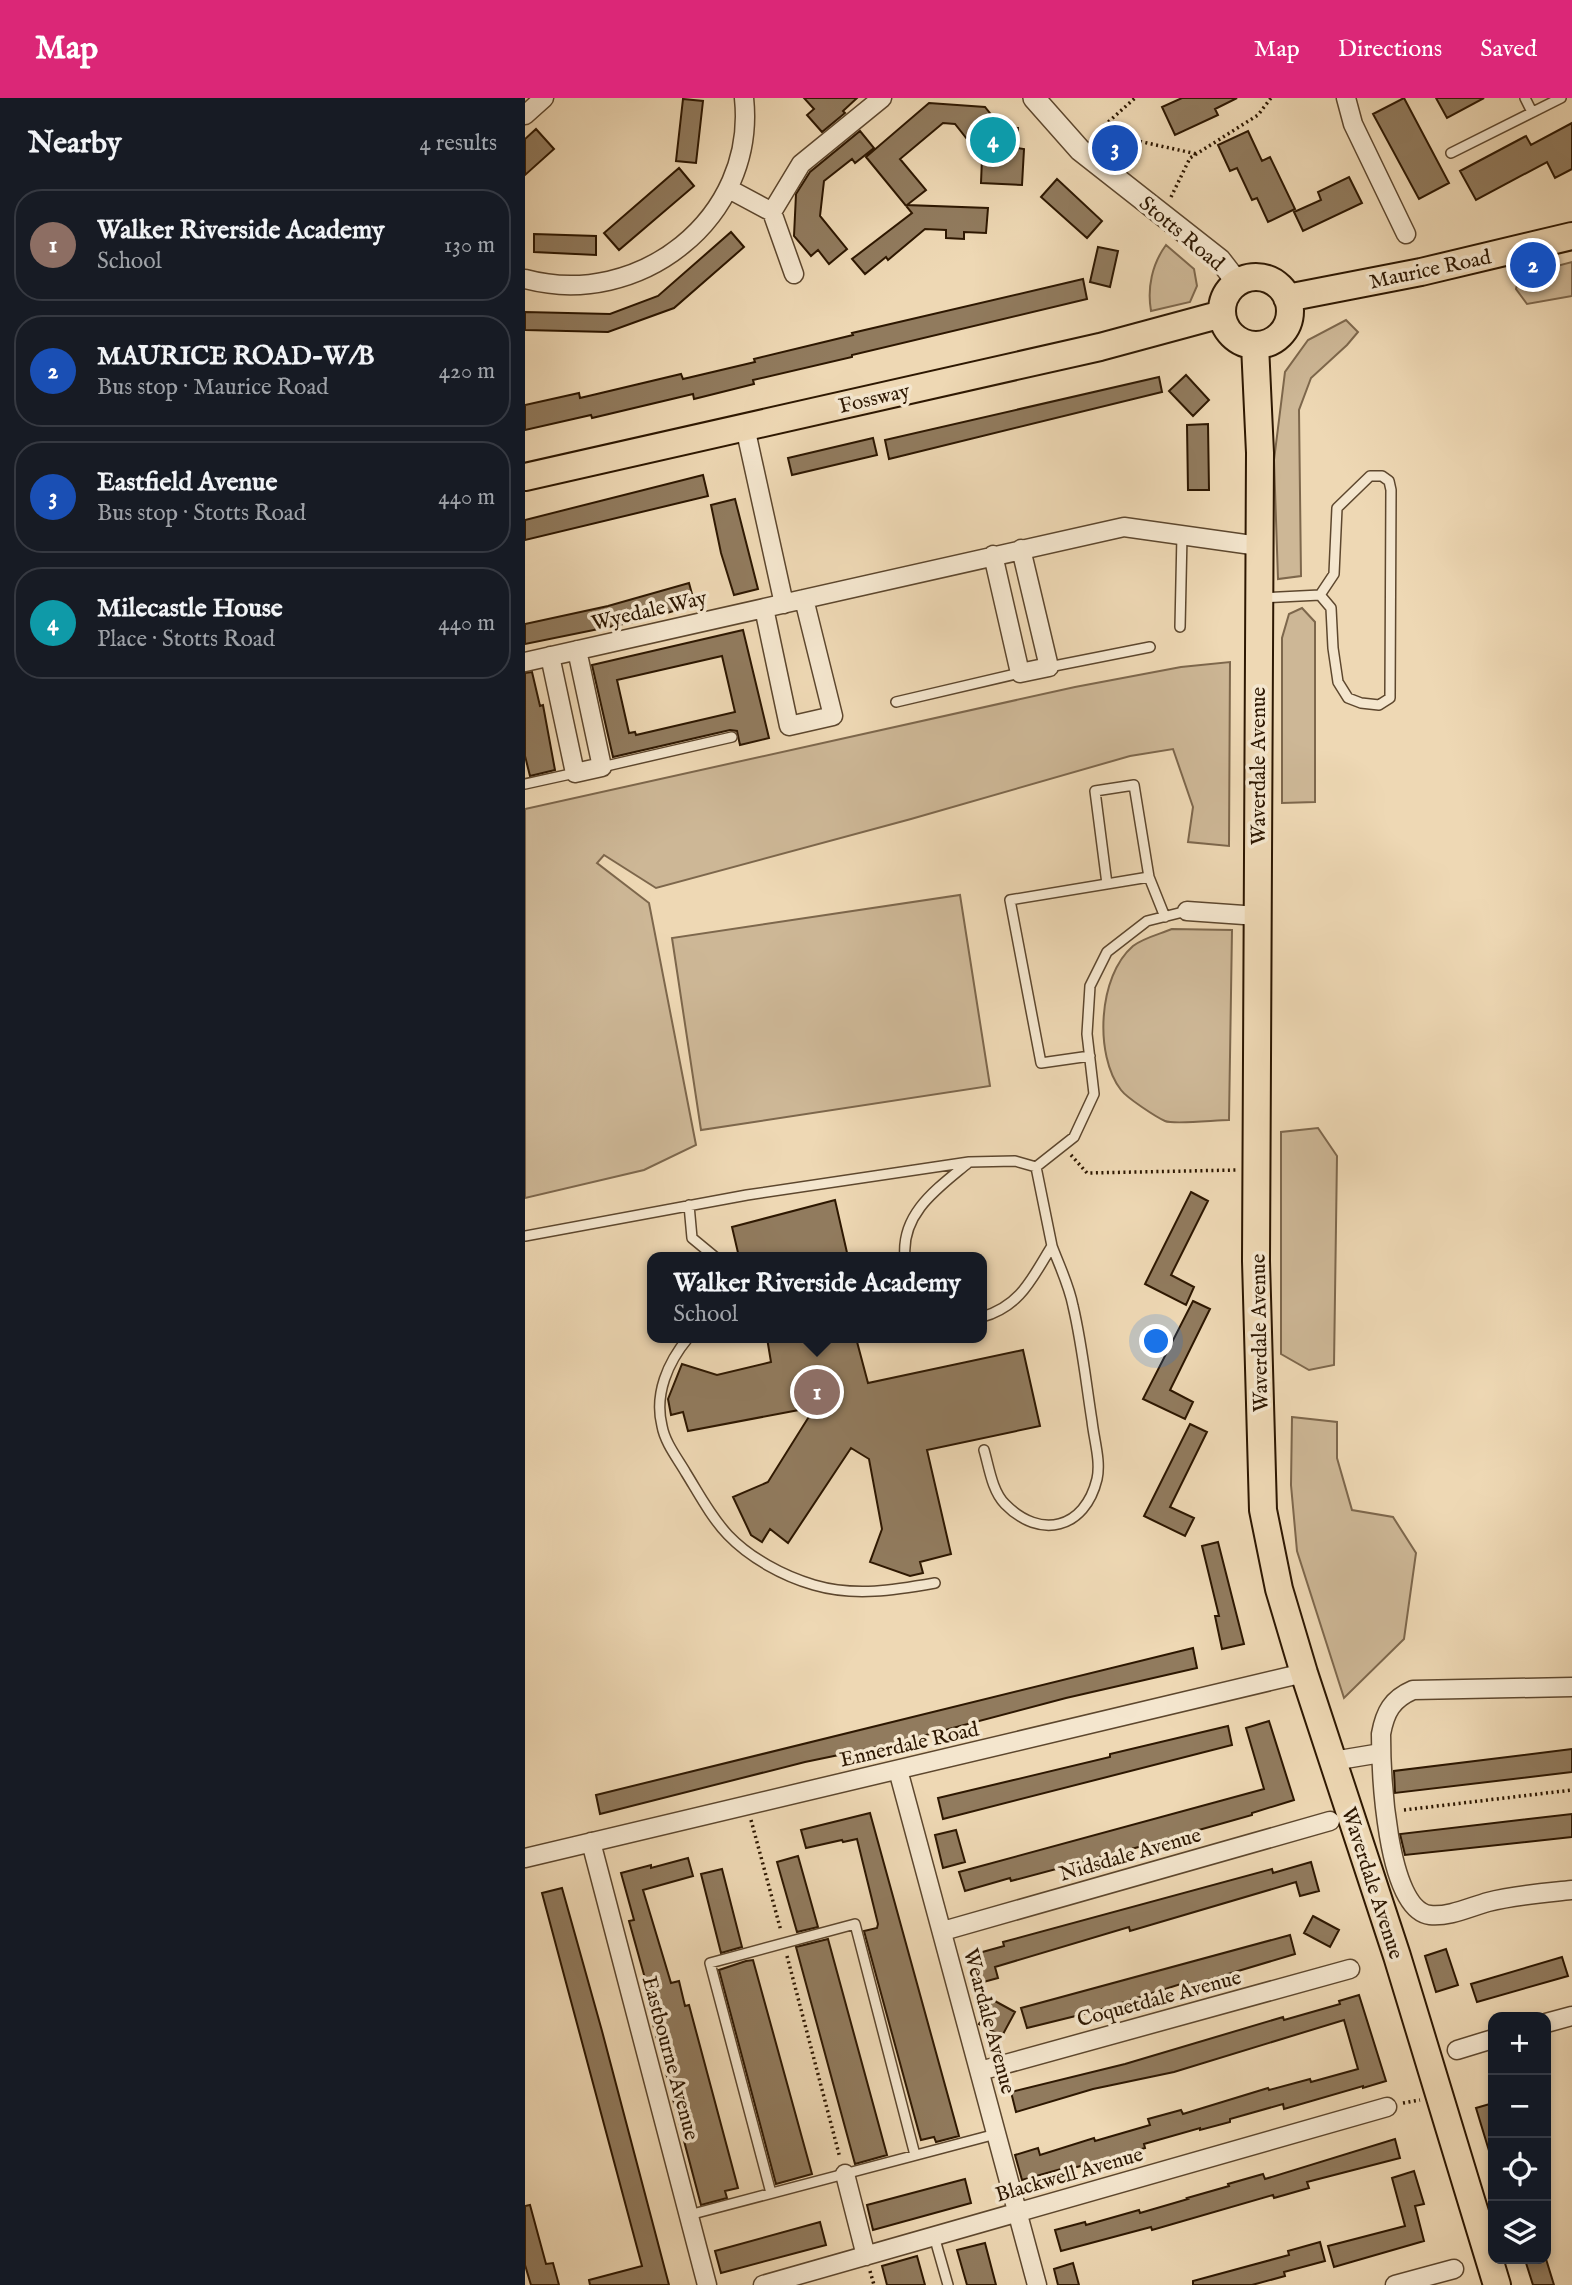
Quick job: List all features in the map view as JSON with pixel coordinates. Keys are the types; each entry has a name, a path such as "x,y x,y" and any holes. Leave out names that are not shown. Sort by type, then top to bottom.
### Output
{"main road":[{"name":"Maurice Road","path":"1287,298 1420,272 1572,236"},
{"path":"1247,278 1266,279 1282,289 1287,298 1289,320 1284,330 1266,344 1245,344 1229,332 1222,314 1225,296 1237,282 1247,278"},
{"name":"Fossway","path":"525,477 1100,347 1222,314"},
{"name":"Waverdale Avenue","path":"1255,345 1260,453 1256,1261 1263,1510 1279,1588 1304,1673 1397,1956 1497,2285"}],"street":[{"path":"525,115 544,98"},
{"path":"525,279 544,284 580,285 610,281 641,270 668,256 699,230 719,208 729,189 740,161 745,135 744,98"},
{"path":"772,212 801,164 882,98"},
{"name":"Stotts Road","path":"1034,98 1080,150 1220,260 1237,282"},
{"path":"1346,98 1353,124 1406,234"},
{"path":"729,189 772,212 793,274"},
{"path":"745,427 784,604"},
{"name":"Wyedale Way","path":"525,662 1125,527 1259,546"},
{"path":"993,555 1020,673 1048,667 1021,549"},
{"path":"764,608 789,726 833,716 804,599"},
{"path":"550,656 575,773 602,767 577,650"},
{"path":"1187,911 1258,916"},
{"name":"Ennerdale Road","path":"525,1858 1304,1673"},
{"path":"1572,1687 1413,1690 1391,1704 1384,1717 1381,1734 1390,1846 1400,1882 1415,1908 1423,1913 1442,1914 1504,1899 1572,1890"},
{"path":"1333,1761 1381,1753"},
{"name":"Weardale Avenue","path":"898,1770 1037,2285"},
{"name":"Nidsdale Avenue","path":"943,1931 1330,1821"},
{"name":"Eastbourne Avenue","path":"591,1842 707,2285"},
{"name":"Coquetdale Avenue","path":"979,2071 1350,1969"},
{"path":"1551,2022 1572,2016"},
{"path":"1457,2050 1488,2041"},
{"name":"Blackwell Avenue","path":"763,2285 793,2281 934,2236 1387,2107"},
{"path":"845,2174 866,2256"},
{"path":"1395,2285 1454,2269"}],"lane":[{"path":"1525,98 1532,112"},
{"path":"1451,153 1560,98"},
{"path":"1370,476 1382,476 1389,481 1391,490 1390,698 1379,705 1348,698 1338,682 1331,608 1320,595 1334,574 1337,508 1370,476"},
{"path":"1180,627 1182,535"},
{"path":"1259,598 1320,595"},
{"path":"1048,667 1150,647"},
{"path":"896,702 1020,673"},
{"path":"602,767 732,737"},
{"path":"525,784 575,773"},
{"path":"1107,884 1095,791 1134,785 1149,877 1165,917"},
{"path":"1090,1056 1041,1063 1010,900 1149,877"},
{"path":"1036,1167 1074,1137 1094,1094 1087,1034 1090,986 1107,952 1147,921 1187,911"},
{"path":"525,1236 689,1205 969,1162 1015,1161 1036,1167"},
{"path":"905,1252 906,1231 914,1214 928,1197 969,1162"},
{"path":"984,1450 994,1486 1003,1503 1020,1516 1045,1526 1063,1524 1078,1514 1092,1494 1098,1461 1073,1304 1052,1246 1036,1167"},
{"path":"689,1205 692,1238 709,1252"},
{"path":"987,1316 1000,1312 1014,1302 1052,1246"},
{"path":"684,1343 674,1355 662,1385 662,1427 674,1453 728,1535 780,1572 815,1586 848,1592 880,1592 936,1583"},
{"path":"771,2193 710,1963 855,1924 915,2155"},
{"path":"689,2215 996,2134"},
{"path":"934,2236 948,2285"}],"path":[{"path":"1080,150 1135,98"},
{"path":"1162,215 1190,158 1258,115 1271,98"},
{"path":"1097,132 1197,154"},
{"path":"1063,1146 1087,1173 1257,1170"},
{"path":"1387,1809 1403,1810 1572,1790"},
{"path":"747,1805 845,2174"},
{"path":"1387,2107 1439,2096"}],"shaded area":[{"path":"1166,245 1194,269 1197,286 1190,302 1151,311 1152,276"},
{"path":"1572,262 1572,296 1527,304 1516,289 1519,276"},
{"path":"1346,320 1358,332 1311,378 1299,410 1301,576 1278,579 1274,460 1285,372 1308,340"},
{"path":"1302,608 1315,622 1315,802 1282,803 1282,638 1289,614"},
{"path":"1230,662 1229,846 1188,842 1193,807 1173,749 1130,756 656,888 604,855 597,863 649,903 696,1145 644,1170 525,1198 525,809 1075,687 1181,667"},
{"path":"960,895 990,1086 701,1130 672,938"},
{"path":"1172,929 1232,930 1229,1120 1177,1123 1165,1121 1121,1090 1112,1075 1104,1037 1104,1016 1113,976 1121,959 1133,946"},
{"path":"1318,1128 1337,1156 1334,1365 1309,1370 1281,1354 1281,1132"},
{"path":"1292,1417 1337,1422 1337,1458 1352,1510 1393,1517 1416,1553 1404,1639 1344,1698 1297,1551 1291,1485"}],"building":[{"path":"804,98 857,98 843,111 845,113 822,132 807,115 814,109"},
{"path":"1182,98 1237,98 1215,109 1218,115 1175,135 1162,107"},
{"path":"1404,98 1449,183 1419,199 1373,114"},
{"path":"1436,98 1484,98 1447,118"},
{"path":"683,99 703,101 696,163 676,161"},
{"path":"929,103 985,107 1001,127 1018,128 1017,148 1024,149 1022,185 981,183 982,158 955,124 943,123 900,159 926,190 907,205 988,208 986,233 964,232 964,239 946,238 946,230 925,229 888,260 886,257 865,274 852,259 912,213 866,157"},
{"path":"1572,123 1572,169 1555,178 1547,162 1476,200 1460,171 1526,136 1531,145"},
{"path":"536,129 554,149 525,175 525,139"},
{"path":"860,131 874,148 855,163 852,159 824,181 820,216 847,249 829,264 818,250 811,256 794,236 796,194 810,172"},
{"path":"1248,131 1262,161 1270,157 1295,209 1268,222 1257,198 1252,200 1237,168 1230,171 1218,145"},
{"path":"679,168 694,186 619,250 604,233"},
{"path":"1349,177 1362,203 1303,231 1294,212 1321,200 1318,192"},
{"path":"1057,179 1102,221 1087,238 1041,197"},
{"path":"731,232 744,247 674,308 608,332 525,330 525,312 610,314 658,296"},
{"path":"534,234 596,236 596,255 534,252"},
{"path":"1098,247 1118,251 1110,287 1090,282"},
{"path":"1083,279 1087,299 753,380 754,384 694,399 693,394 592,418 591,415 525,430 525,405 579,393 580,398 681,374 683,379 755,362 754,359 853,335 852,333"},
{"path":"1186,375 1209,400 1193,416 1169,391"},
{"path":"1159,377 1162,392 889,459 885,440"},
{"path":"1208,424 1209,490 1188,490 1187,425"},
{"path":"873,438 877,455 792,475 788,458"},
{"path":"703,475 708,496 525,540 525,520"},
{"path":"735,499 758,589 734,595 721,553 711,505"},
{"path":"689,583 695,605 638,621 525,644 525,624 608,606"},
{"path":"743,630 769,738 740,745 737,731 730,730 613,757 592,665","holes":["722,656 735,712 636,735 635,732 629,733 617,680"]},
{"path":"532,672 540,706 543,705 555,770 530,776 525,756 525,673"},
{"path":"1191,1192 1208,1201 1171,1275 1194,1287 1186,1305 1145,1284"},
{"path":"835,1200 847,1252 738,1252 732,1227"},
{"path":"1193,1301 1210,1309 1170,1390 1193,1402 1185,1419 1143,1399"},
{"path":"768,1343 857,1343 868,1383 1023,1350 1040,1426 927,1450 951,1554 920,1562 923,1573 910,1576 870,1562 882,1529 869,1459 851,1448 788,1543 770,1529 762,1542 751,1535 733,1497 768,1482 815,1407 688,1431 683,1412 671,1415 668,1399 682,1364 717,1375 771,1362"},
{"path":"1190,1424 1207,1432 1170,1507 1194,1518 1185,1536 1144,1516"},
{"path":"1218,1542 1244,1644 1222,1649 1215,1616 1219,1616 1202,1546"},
{"path":"1193,1648 1197,1668 600,1814 596,1795"},
{"path":"1269,1721 1294,1800 1252,1815 1135,1848 965,1891 959,1872 1264,1789 1246,1728"},
{"path":"1228,1726 1232,1745 943,1819 938,1798"},
{"path":"1572,1749 1572,1772 1395,1793 1394,1771"},
{"path":"870,1813 959,2136 936,2142 934,2137 921,2140 864,1931 877,1928 878,1924 857,1839 806,1848 801,1830"},
{"path":"1572,1814 1572,1837 1405,1855 1400,1834"},
{"path":"956,1830 965,1862 943,1868 935,1835"},
{"path":"798,1856 818,1927 797,1932 777,1862"},
{"path":"688,1858 693,1876 643,1890 671,1983 679,1981 685,2006 689,2005 738,2188 725,2191 727,2198 701,2205 644,1990 648,1989 629,1921 634,1920 621,1873"},
{"path":"1311,1862 1319,1891 1300,1896 1296,1882 1130,1931 1129,1927 995,1967 998,1978 976,1984 968,1956 1004,1946 1003,1942 1272,1869 1273,1873"},
{"path":"722,1869 742,1947 721,1953 701,1874"},
{"path":"562,1888 669,2285 590,2285 589,2280 642,2266 542,1893"},
{"path":"1313,1916 1339,1930 1330,1947 1304,1933"},
{"path":"1290,1935 1295,1954 1188,1986 1187,1982 1096,2011 1027,2028 1021,2008"},
{"path":"828,1939 887,2155 855,2164 796,1947"},
{"path":"1446,1949 1458,1985 1436,1992 1425,1956"},
{"path":"1562,1957 1568,1976 1477,2002 1471,1984"},
{"path":"753,1960 812,2174 776,2184 719,1970"},
{"path":"1359,1995 1386,2081 1284,2109 1283,2104 1230,2119 1230,2122 1144,2144 1145,2148 1022,2180 1015,2155 1038,2148 1040,2155 1094,2138 1095,2141 1150,2125 1148,2119 1181,2110 1183,2114 1268,2088 1269,2090 1310,2079 1311,2082 1358,2069 1344,2020 1174,2072 1093,2089 1016,2112 1011,2092 1125,2064 1283,2017 1284,2020 1340,2004 1339,2001"},
{"path":"993,2000 1015,2012 1002,2036 979,2024"},
{"path":"1488,2104 1488,2147 1476,2108"},
{"path":"1395,2139 1400,2158 1307,2182 1309,2188 1274,2198 1273,2195 1152,2230 1151,2227 1061,2251 1055,2230 1085,2222 1086,2225 1139,2210 1140,2213 1229,2186 1228,2184 1263,2174 1265,2179"},
{"path":"1414,2171 1424,2204 1415,2206 1424,2241 1334,2267 1328,2246 1405,2226 1392,2178"},
{"path":"965,2179 971,2203 873,2230 867,2205"},
{"path":"530,2205 546,2264 553,2263 559,2285 531,2285 525,2265 525,2206"},
{"path":"820,2222 826,2245 721,2273 715,2251"},
{"path":"1320,2242 1325,2261 1284,2272 1285,2276 1252,2285 1193,2285 1193,2281 1289,2255 1288,2251"},
{"path":"985,2243 996,2285 967,2285 957,2250"},
{"path":"917,2256 925,2285 887,2285 882,2266"},
{"path":"1073,2263 1079,2285 1058,2285 1054,2269"},
{"path":"1526,2264 1548,2264 1554,2285 1533,2285"}],"place":[{"name":"Milecastle House","path":"993,140"},
{"name":"Eastfield Avenue","path":"1115,148"},
{"name":"MAURICE ROAD-W/B","path":"1533,265"},
{"name":"Walker Riverside Academy","path":"817,1392"}]}
